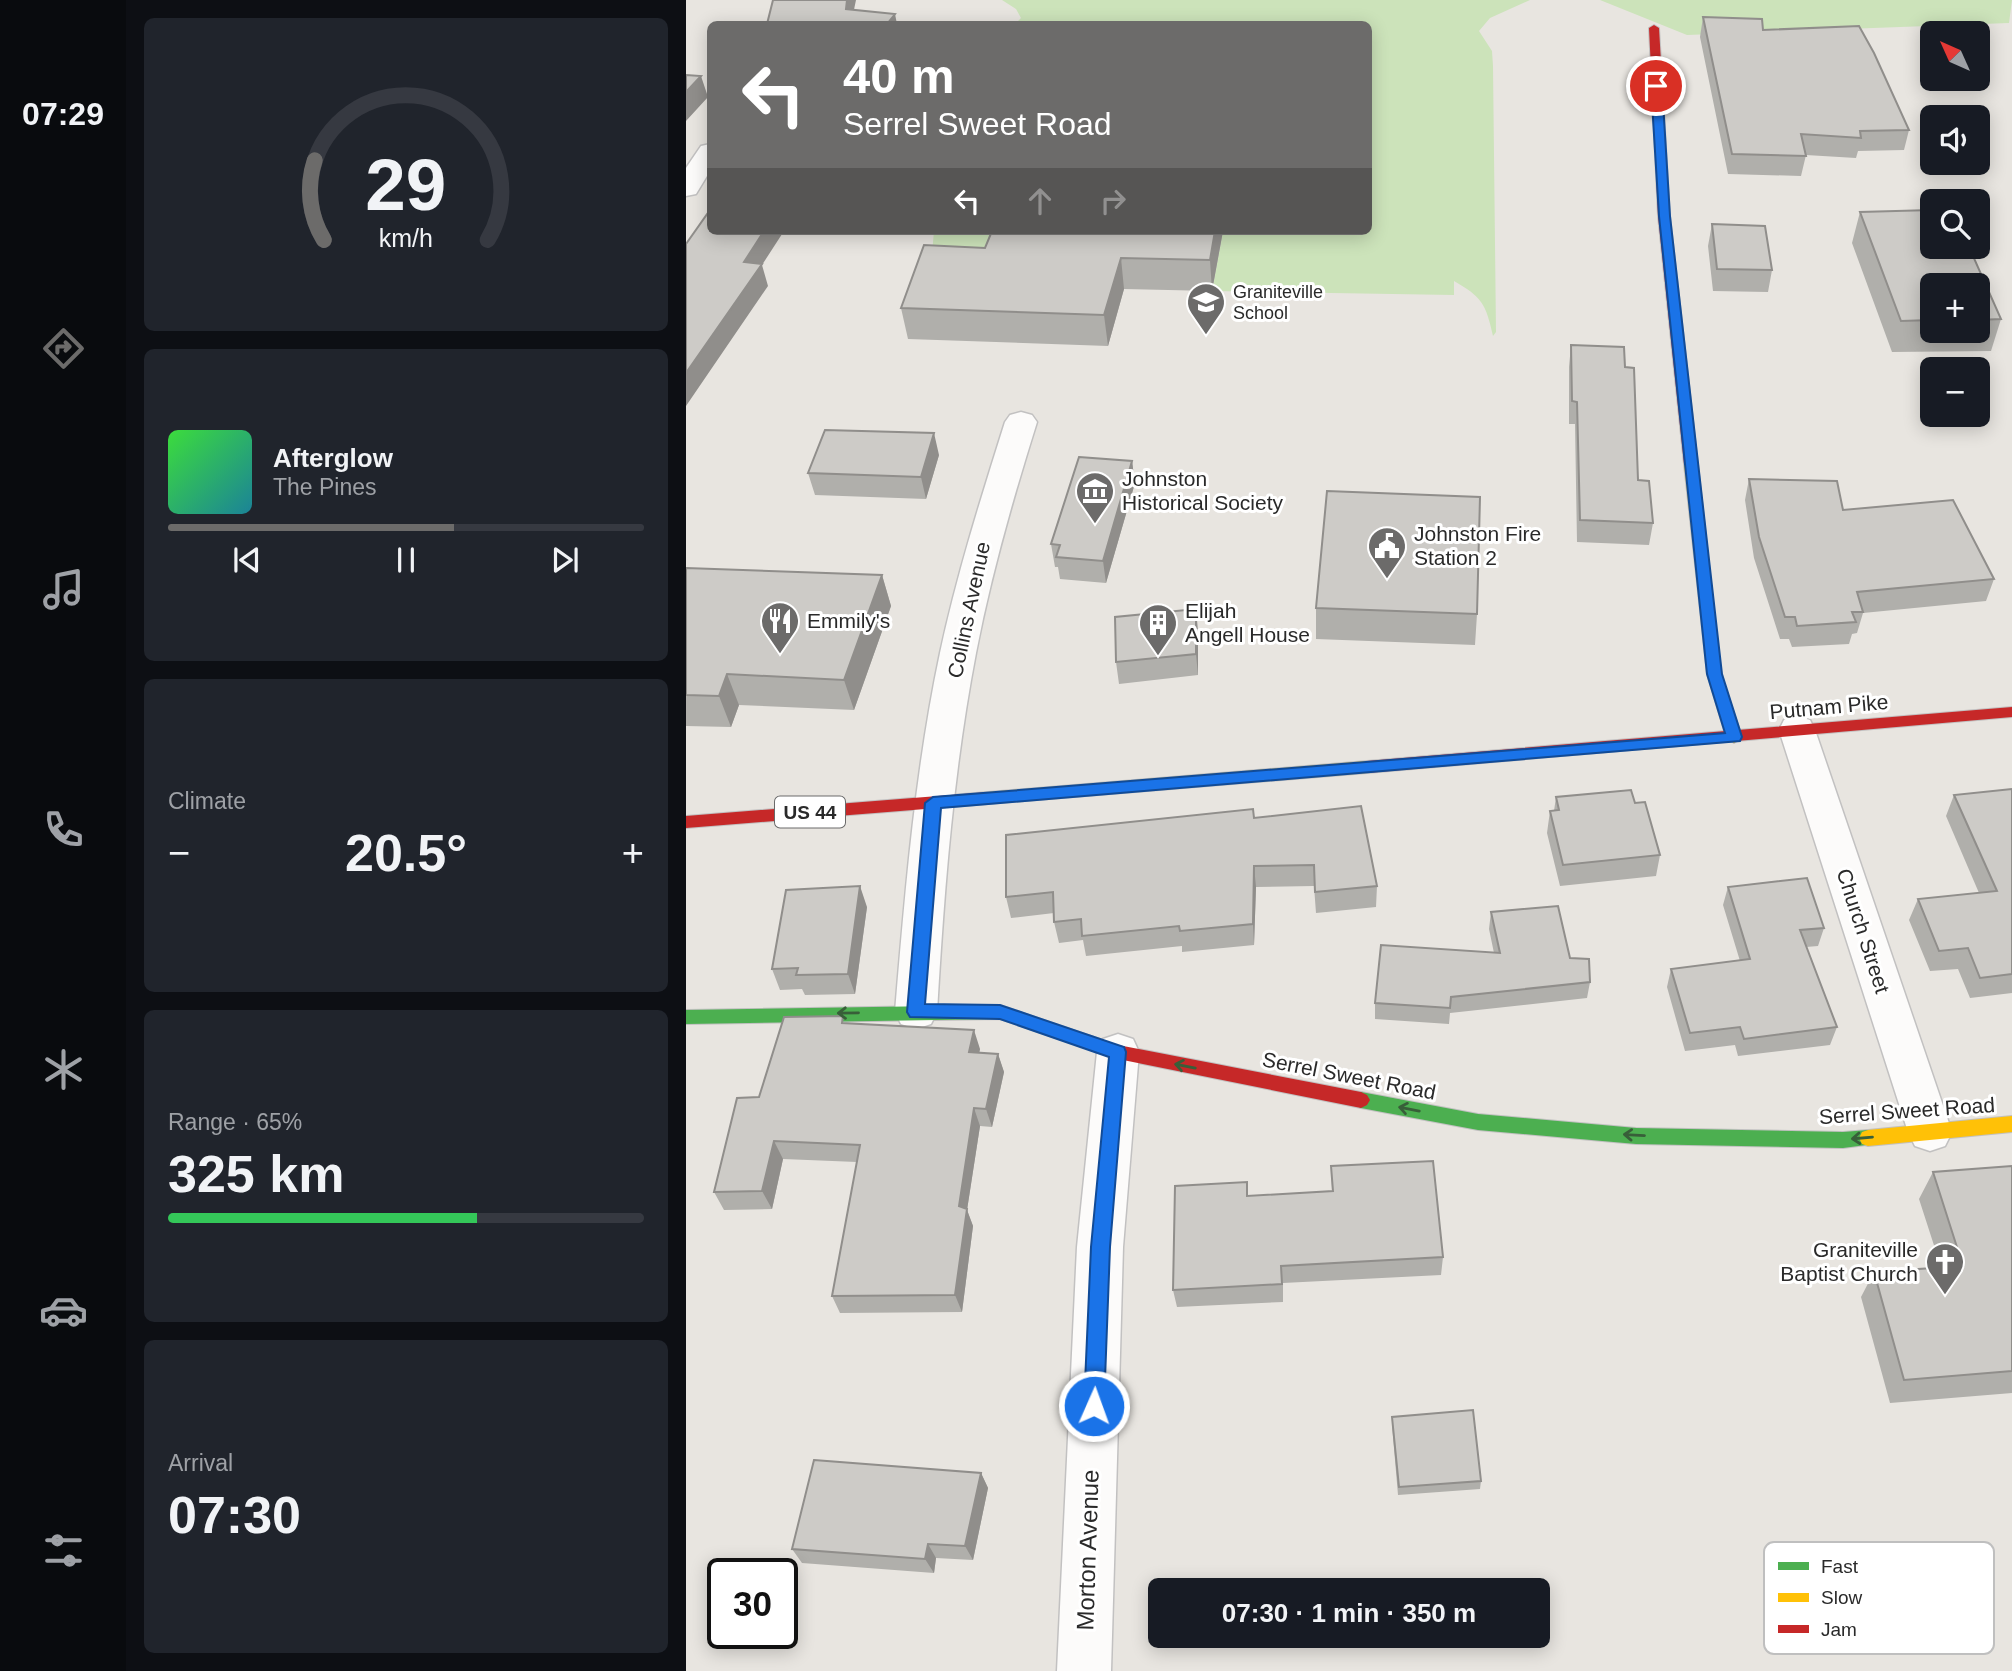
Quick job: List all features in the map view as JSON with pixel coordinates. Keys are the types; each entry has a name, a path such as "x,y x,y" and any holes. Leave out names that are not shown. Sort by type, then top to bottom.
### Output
{"street":[{"path":"1654,28 1664,216 1714,674 1734,737"},
{"path":"686,188 707,156"},
{"name":"Collins Avenue","path":"933,803 958,653 987,531 1021,422"},
{"name":"Putnam Pike","path":"686,822 2012,712"},
{"name":"Church Street","path":"1797,730 1930,1132"},
{"path":"916,1012 933,803"},
{"name":"Serrel Sweet Road","path":"686,1017 1000,1012 1118,1052 1478,1122 1636,1136 1843,1140 2012,1124"},
{"name":"Morton Avenue","path":"1084,1671 1100,1247 1118,1052"}],"green space":[{"path":"1002,0 1530,0 1490,18 1479,31 1492,51 1493,66 1496,332 1493,336 1488,316 1477,297 1454,281 1454,295 1212,291 1222,235 1372,235 1372,21 1018,21 1021,18 1016,9"},
{"path":"1600,0 2012,0 2009,23 1920,21 1920,26 1687,35"},
{"path":"934,235 1016,235 930,276"}],"building":[{"path":"773,0 847,0 846,9 895,14 889,21 768,21"},
{"path":"1703,17 1762,19 1763,30 1859,26 1909,130 1860,131 1861,138 1801,134 1806,156 1732,154"},
{"path":"686,75 701,76 686,92"},
{"path":"1920,210 1920,259 1974,259 1981,273 1920,273 1920,320 1901,321 1860,212"},
{"path":"707,214 707,235 761,235 744,262 762,264 686,373 686,244"},
{"path":"1712,224 1765,226 1772,270 1717,269"},
{"path":"990,235 1214,235 1210,260 1121,258 1104,315 901,308 924,245 985,248"},
{"path":"1990,294 2001,319 1990,319"},
{"path":"1571,345 1624,347 1625,367 1634,368 1638,480 1649,481 1653,523 1580,520 1577,402 1572,401"},
{"path":"825,430 934,433 921,477 808,473"},
{"name":"Johnston Historical Society","path":"1079,457 1132,461 1103,561 1056,557 1060,545 1051,544"},
{"path":"1749,479 1837,481 1843,510 1953,500 1994,579 1857,592 1863,612 1852,612 1856,622 1797,626 1795,617 1785,617 1759,537"},
{"path":"1327,491 1480,497 1477,614 1316,608"},
{"name":"Emmily's","path":"686,568 882,575 844,680 727,674 719,696 686,695"},
{"path":"1196,609 1196,654 1116,662 1115,617"},
{"path":"2012,789 2012,974 1980,978 1968,948 1939,951 1918,899 1997,891 1954,795"},
{"path":"1631,790 1635,803 1645,802 1660,855 1563,865 1550,811 1559,810 1556,797"},
{"path":"1361,806 1377,886 1315,892 1314,865 1254,866 1253,924 1180,931 1179,926 1082,936 1081,919 1054,922 1053,892 1006,897 1006,835 1253,809 1254,818"},
{"path":"1807,878 1824,928 1800,930 1837,1027 1744,1039 1740,1027 1690,1033 1671,969 1750,959 1728,887"},
{"path":"860,886 848,974 796,975 798,968 772,969 786,890"},
{"path":"1558,906 1570,958 1589,959 1590,982 1451,997 1450,1008 1375,1003 1381,945 1500,953 1491,912"},
{"path":"843,1016 842,1023 974,1030 969,1052 998,1054 986,1109 974,1108 959,1206 967,1209 955,1295 832,1296 860,1145 774,1141 762,1191 714,1192 737,1098 759,1097 784,1017"},
{"path":"1433,1161 1443,1257 1281,1266 1282,1284 1173,1290 1175,1186 1247,1182 1247,1196 1333,1191 1331,1166"},
{"name":"Graniteville Baptist Church","path":"2012,1166 2012,1371 1904,1380 1874,1272 1963,1266 1933,1172"},
{"path":"1473,1410 1481,1481 1399,1487 1392,1417"},
{"path":"814,1460 981,1473 965,1546 928,1544 925,1559 792,1549"}],"traffic: fast":[{"path":"686,1017 1000,1012 1088,1042"},
{"path":"1361,1100 1478,1122 1636,1136 1843,1140 1868,1138"}],"traffic: slow":[{"path":"1691,464 1714,674 1734,737"},
{"path":"988,798 1367,767"},
{"path":"1868,1138 2012,1124"}],"traffic: jam":[{"path":"1654,28 1664,216 1691,464"},
{"path":"1367,767 2012,712"},
{"path":"686,822 988,798"},
{"path":"1088,1042 1118,1052 1361,1100"}],"place":[{"name":"Graniteville School","path":"1206,336"},
{"name":"Johnston Historical Society","path":"1095,525"},
{"name":"Johnston Fire Station 2","path":"1387,580"},
{"name":"Emmily's","path":"780,655"},
{"name":"Elijah Angell House","path":"1158,657"},
{"name":"Graniteville Baptist Church","path":"1945,1296"}],"route":[{"path":"1094,1406 1100,1247 1118,1052 1000,1012 916,1012 933,803 1734,737 1714,674 1664,216 1656,86"}]}
